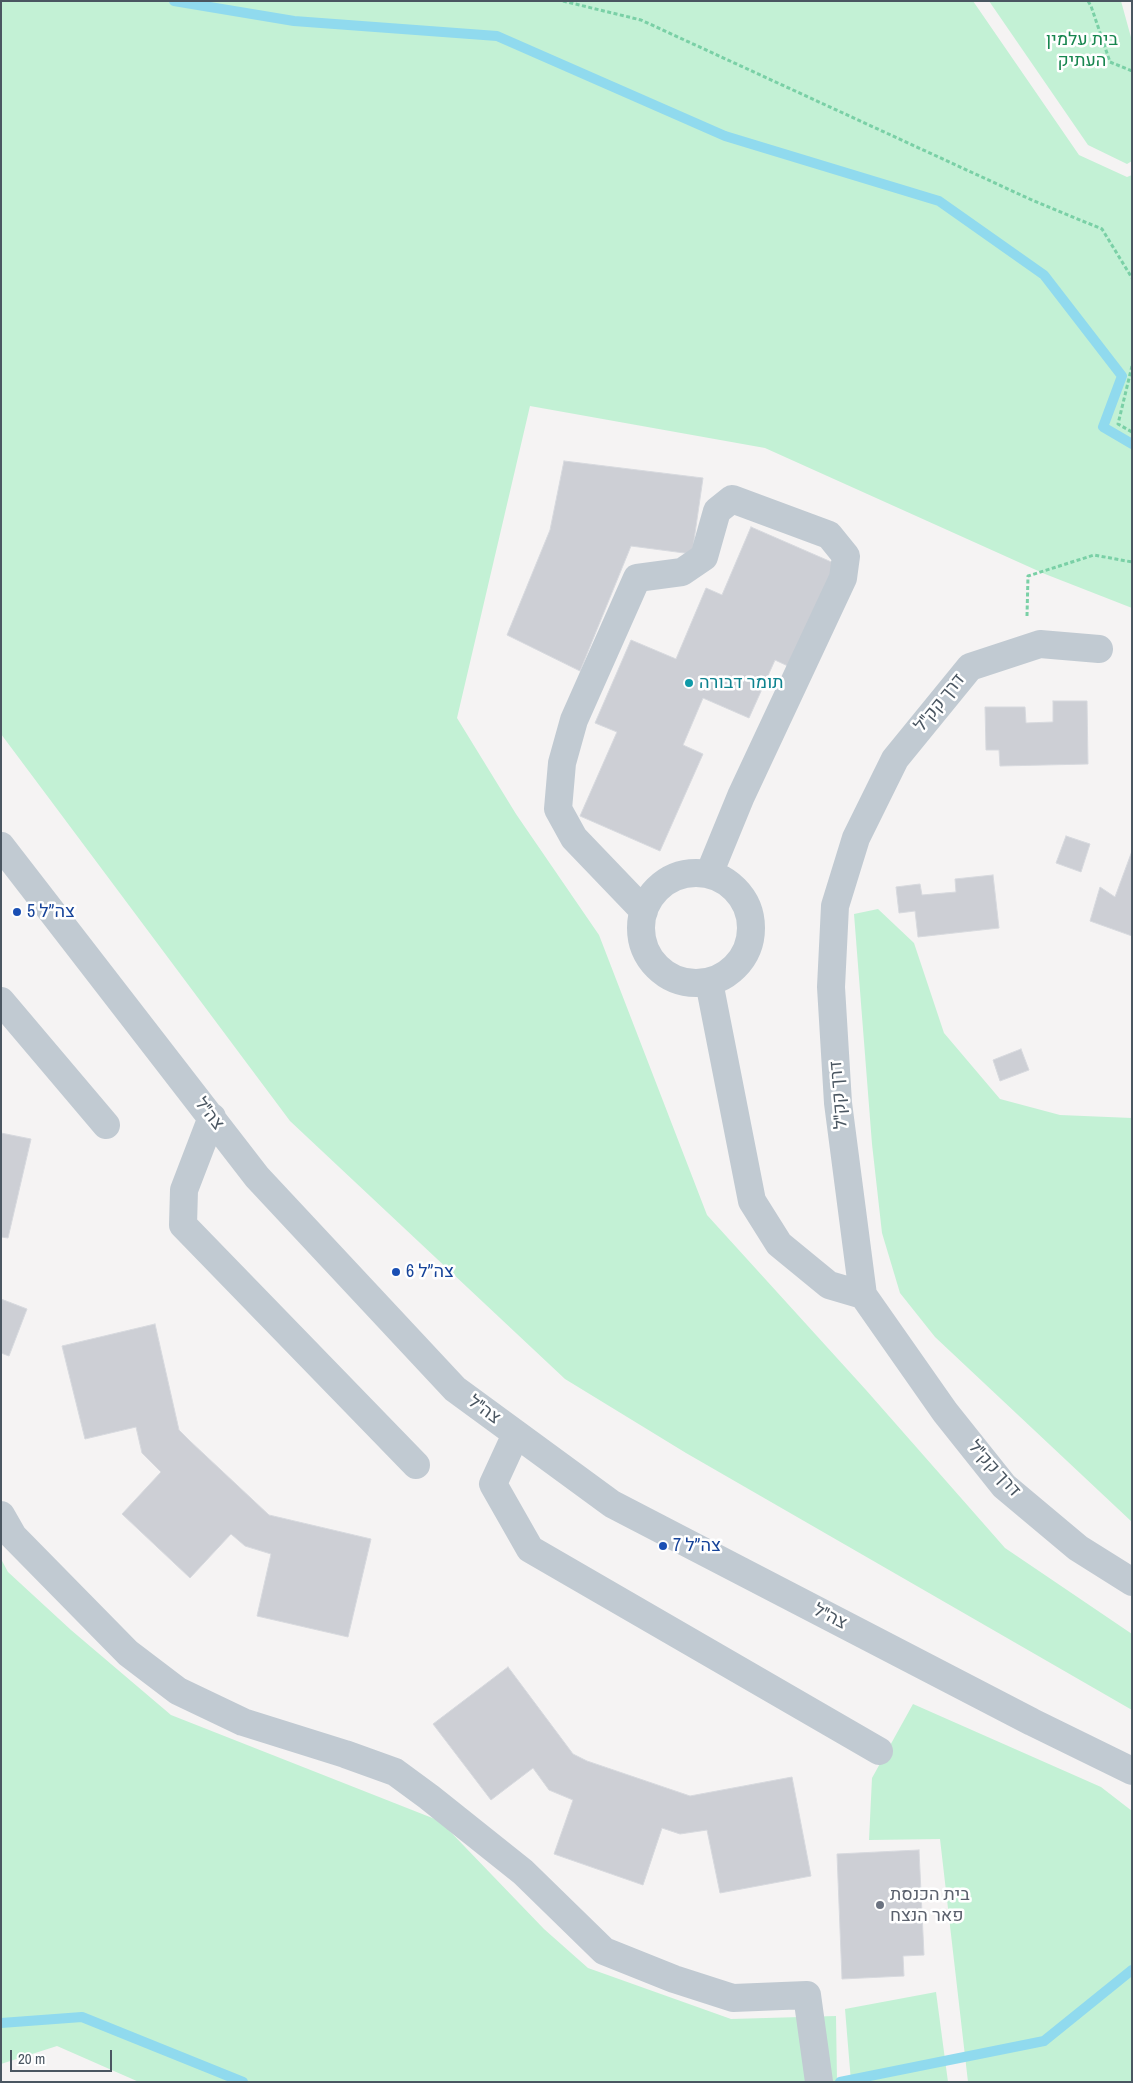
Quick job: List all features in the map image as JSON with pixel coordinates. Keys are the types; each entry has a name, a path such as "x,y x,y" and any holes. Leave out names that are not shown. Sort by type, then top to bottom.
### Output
{"street":[{"path":"644,911 574,838 558,809 562,763 574,720 637,578 682,572 704,558 717,511 732,499 828,535 846,556 843,578 740,796 709,874"},
{"name":"דרך קק\"ל","path":"1099,649 1040,644 970,667 895,759 856,838 835,906 831,987 838,1103 863,1295 945,1412 1004,1486 1078,1548 1132,1582"},
{"name":"צה\"ל","path":"1,846 258,1177 455,1389 612,1504 1014,1713 1132,1772"},
{"path":"692,872 709,874 724,880 739,892 748,908 752,926 749,945 740,962 727,975 709,982 690,982 672,978 656,966 646,951 641,932 644,911 651,896 662,884 676,876 692,872"},
{"path":"709,982 752,1201 779,1244 829,1285 863,1295"},
{"path":"1,1001 106,1124"},
{"path":"212,1117 184,1190 183,1225 416,1465"},
{"path":"516,1434 493,1484 530,1549 879,1751"},
{"path":"1,1515 13,1536 128,1653 178,1691 243,1722 395,1772 430,1797 523,1872 604,1951 674,1979 733,1998 806,1995 819,2082"}],"path":[{"path":"564,1 641,20 1034,201 1102,229 1132,278"},
{"path":"1088,1 1110,62 1132,71"},
{"path":"1132,366 1118,424 1132,432"},
{"path":"1026,649 1028,576 1094,555 1132,562"}],"green space":[{"path":"1,1 973,1 1079,155 1127,177 1132,175 1132,608 1045,574 765,448 530,406 457,718 516,814 599,935 707,1215 866,1390 1005,1548 1132,1634 1132,1710 686,1453 565,1379 290,1121 1,734"},
{"name":"בית עלמין העתיק","path":"989,1 1121,1 1132,41 1132,161 1127,164 1088,145"},
{"path":"878,909 914,943 944,1033 1000,1099 1060,1115 1132,1118 1132,1522 935,1337 900,1293 882,1233 872,1144 854,914"},
{"path":"1,1559 8,1572 71,1630 171,1715 440,1821 544,1929 588,1968 731,2019 836,2016 837,2082 139,2082 57,2046 1,2064"},
{"path":"913,1704 1101,1787 1132,1811 1132,2082 968,2082 940,1839 869,1840 872,1778"},
{"path":"936,1992 948,2082 851,2082 845,2009"}],"building":[{"path":"564,461 703,478 692,554 631,546 580,671 507,635 550,530"},
{"name":"תומר דבורה","path":"751,527 836,564 790,667 775,660 749,718 703,698 683,745 703,754 660,851 580,816 617,732 595,723 631,640 676,659 706,588 722,595"},
{"path":"1053,701 1087,701 1088,764 1000,766 999,750 986,750 985,707 1025,707 1026,723 1053,722"},
{"path":"1066,836 1090,844 1081,872 1056,863"},
{"path":"1132,851 1132,936 1090,921 1100,887 1115,897"},
{"path":"993,875 999,928 918,937 915,911 899,913 896,887 920,884 922,895 956,892 955,879"},
{"path":"1021,1049 1029,1070 1000,1081 993,1060"},
{"path":"1,1133 31,1139 8,1238 1,1237"},
{"path":"1,1299 27,1309 9,1356 1,1353"},
{"path":"155,1324 179,1430 190,1441 269,1515 371,1539 348,1637 257,1616 271,1554 245,1546 231,1534 190,1578 122,1514 161,1472 142,1453 136,1427 85,1439 62,1346"},
{"path":"508,1667 573,1754 587,1761 690,1796 792,1777 811,1876 720,1893 707,1830 680,1834 662,1828 643,1885 554,1854 573,1800 549,1790 533,1768 491,1800 433,1724"},
{"name":"בית הכנסת פאר הנצח","path":"919,1850 924,1955 903,1956 904,1976 842,1979 837,1854"}],"waterway":[{"path":"174,1 294,21 497,36 725,136 939,201 1044,275 1122,376 1103,427 1132,444"},
{"path":"840,2082 1044,2041 1132,1970"},
{"path":"1,2023 82,2017 243,2082"}],"place":[{"name":"תומר דבורה","path":"689,683"},
{"name":"צה״ל 5","path":"17,912"},
{"name":"צה״ל 6","path":"396,1272"},
{"name":"צה״ל 7","path":"663,1546"},
{"name":"בית הכנסת פאר הנצח","path":"880,1905"}]}
